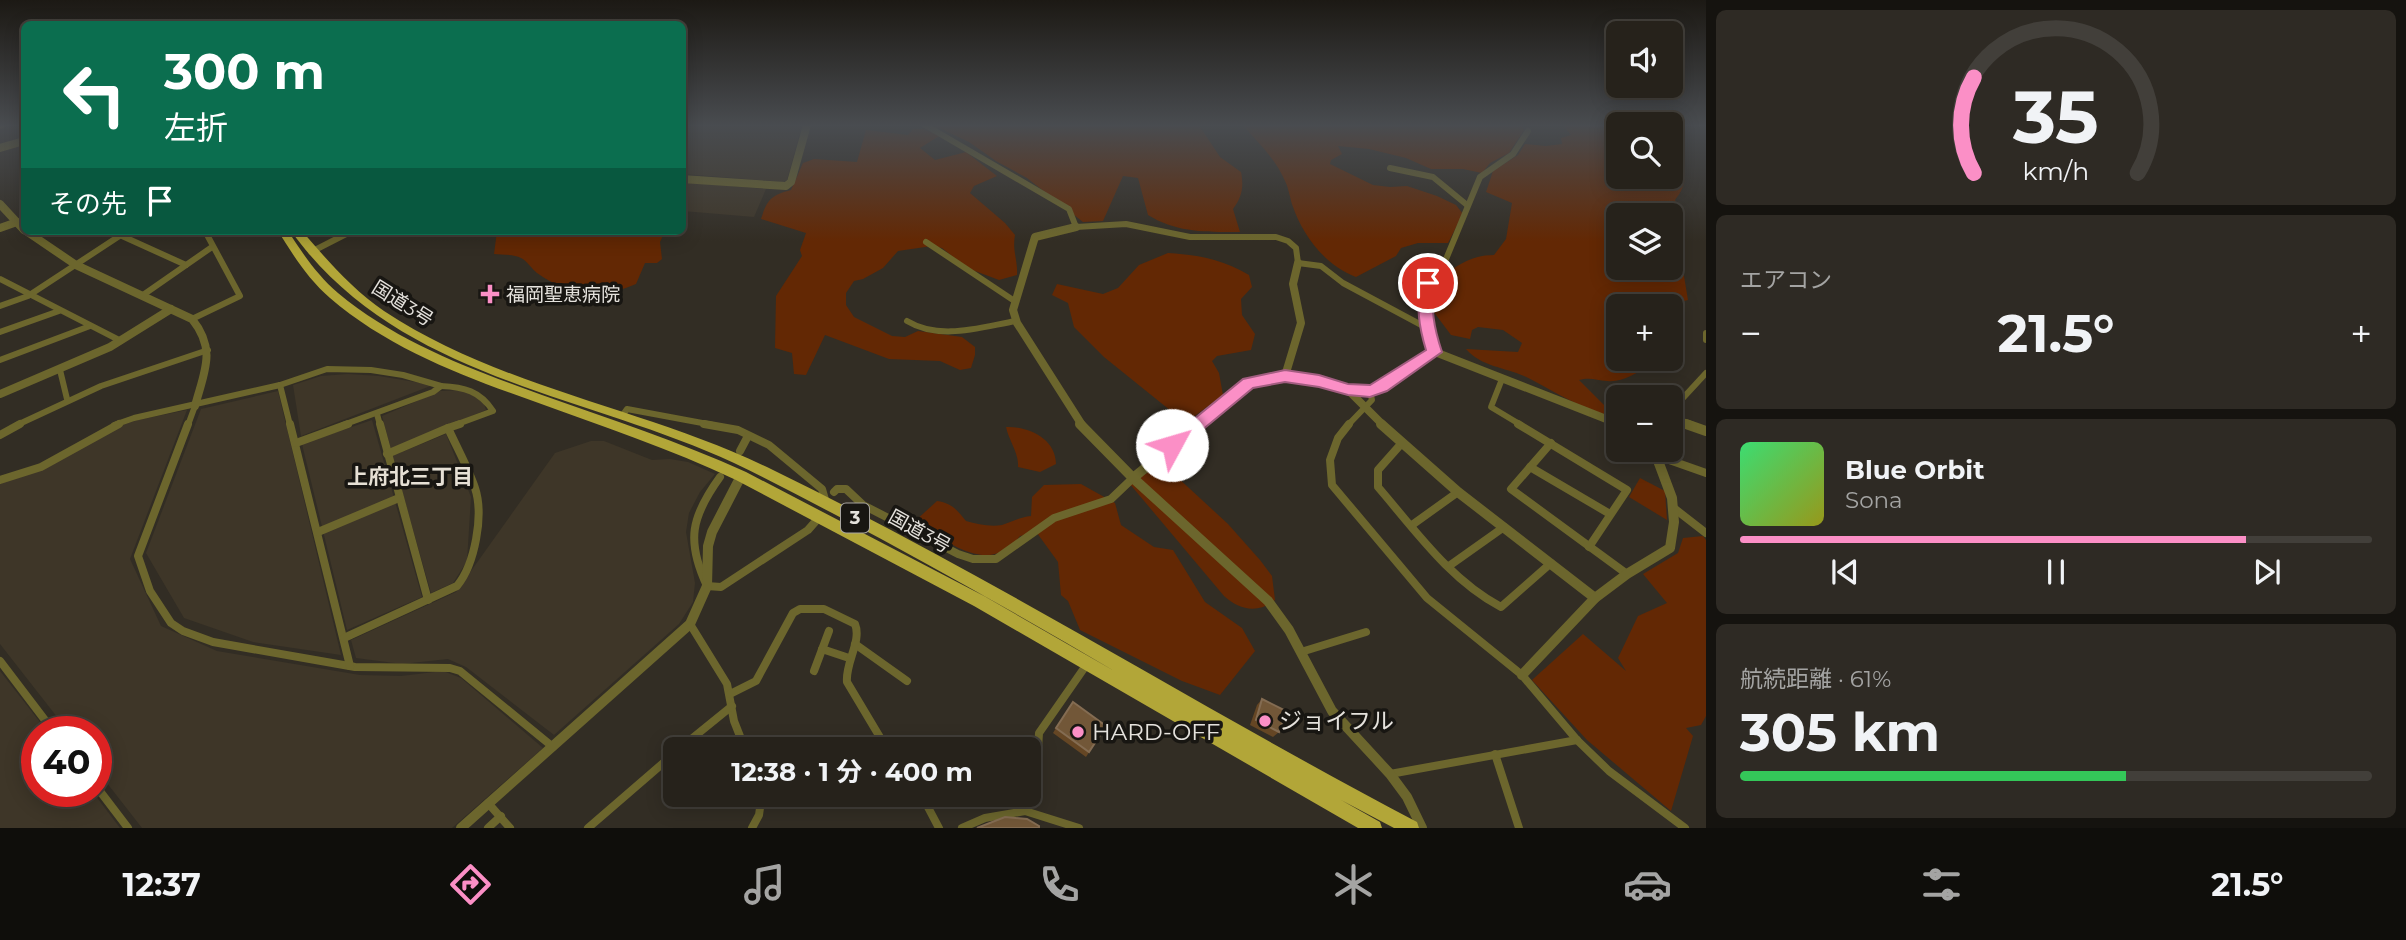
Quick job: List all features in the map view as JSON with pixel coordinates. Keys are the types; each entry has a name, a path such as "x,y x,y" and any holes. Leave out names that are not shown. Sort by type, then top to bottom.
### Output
{"highway":[{"name":"国道3号","path":"286,235 306,266 324,286 376,326 409,344 466,371 704,459 741,476 979,601 1374,828"},
{"name":"国道3号","path":"299,235 336,280 362,302 430,343 505,374 708,447 830,497 1262,748 1411,828"}],"street":[{"path":"686,179 786,186 791,181 796,164"},
{"path":"989,164 1069,209 1076,227"},
{"path":"1434,352 1427,328 1424,300 1428,283 1444,264 1466,205 1480,177 1499,164"},
{"path":"1390,168 1432,175 1442,181 1466,205"},
{"path":"0,204 21,220"},
{"path":"0,228 21,220"},
{"path":"1285,376 1301,323 1293,284 1298,263 1293,244 1271,238 1229,234 1196,238 1139,225 1101,223 1035,237 1013,310 1016,321 1071,411 1093,438 1133,478 1268,601 1289,630 1332,711 1407,797 1422,828"},
{"path":"32,235 76,265 192,319 205,337 207,362 195,406 138,556 140,567 157,603 171,623 196,636 350,666 376,669 443,664 460,671 553,747"},
{"path":"192,319 240,296 207,235"},
{"path":"311,252 344,235"},
{"path":"0,306 28,296 120,236 186,265"},
{"path":"926,242 1016,302"},
{"path":"143,295 212,247"},
{"path":"1298,263 1321,266 1343,283 1427,328"},
{"path":"0,279 28,296 121,341"},
{"path":"0,394 121,341 172,309"},
{"path":"0,332 59,311"},
{"path":"908,321 913,326 931,330 963,330 1016,321"},
{"path":"0,360 90,326"},
{"path":"1706,333 1706,340"},
{"path":"0,435 67,399 116,379 208,350"},
{"path":"1434,352 1606,419"},
{"path":"622,416 627,409 737,430 769,445 810,477 830,497 837,489 846,489 863,505 904,528 958,554 985,560 996,559 1054,518 1111,499 1249,383 1285,376 1319,381 1348,390 1370,391 1382,387 1434,352"},
{"path":"0,480 41,467 120,422 280,385 327,369 403,375 441,386 466,387 486,397 494,411 387,454"},
{"path":"60,370 67,399"},
{"path":"1683,398 1706,373"},
{"path":"1502,379 1491,407 1627,490 1590,547"},
{"path":"280,385 350,666"},
{"path":"296,443 377,414 441,386"},
{"path":"1348,390 1401,443 1458,492 1552,562 1595,598"},
{"path":"1370,391 1372,400 1343,428 1333,451 1327,470 1332,485 1427,598 1522,675 1577,740 1609,771 1685,828"},
{"path":"377,414 428,600"},
{"path":"1683,422 1706,431"},
{"path":"344,638 457,586 470,566 477,541 476,491 447,428"},
{"path":"740,451 748,436"},
{"path":"1401,443 1378,470 1378,487 1449,566 1488,602 1501,607 1552,562"},
{"path":"1551,443 1511,489 1627,574"},
{"path":"1522,675 1595,598 1627,574 1670,548 1675,509 1666,479 1655,462"},
{"path":"1679,462 1706,473"},
{"path":"1531,467 1611,514"},
{"path":"461,828 690,624 707,586 708,545 712,532 741,476"},
{"path":"707,586 694,556 691,536 702,500 720,477"},
{"path":"1412,525 1458,492"},
{"path":"318,532 399,498"},
{"path":"1675,509 1706,533"},
{"path":"707,586 721,587 808,530 815,522"},
{"path":"1449,566 1504,527"},
{"path":"730,694 756,681 793,613 800,607 814,607 855,624 858,631 849,658 847,682 879,737"},
{"path":"690,624 715,660 730,694 734,721 740,737"},
{"path":"814,671 829,631"},
{"path":"1301,652 1366,632"},
{"path":"855,644 907,681"},
{"path":"822,649 849,658"},
{"path":"0,661 42,716"},
{"path":"1027,810 1036,782 1039,733 1087,664"},
{"path":"693,737 732,706"},
{"path":"1390,775 1577,740"},
{"path":"1495,754 1519,828"},
{"path":"594,826 663,763"},
{"path":"488,803 510,828"},
{"path":"112,807 128,828"},
{"path":"752,828 760,815 761,807"},
{"path":"928,807 939,828"},
{"path":"962,828 970,822 1027,810 1070,828 1079,828"},
{"path":"488,828 501,816"}],"shaded area":[{"path":"686,164 791,164 787,180 783,182 686,174"},
{"path":"803,164 981,164 997,176 974,186 970,193 1015,235 1017,275 999,280 967,268 942,248 932,246 898,251 883,268 854,281 846,293 846,305 854,317 892,336 905,337 918,331 962,337 975,347 971,368 960,370 940,361 889,359 825,335 806,375 794,374 792,353 775,348 776,296 802,256 800,250 806,233 761,219 765,207 774,196 791,190"},
{"path":"1001,164 1229,164 1241,172 1241,192 1233,209 1240,232 1192,230 1159,221 1148,215 1138,178 1123,176 1103,221 1083,222 1027,178"},
{"path":"1275,164 1330,164 1373,185 1407,186 1437,196 1456,205 1463,214 1448,243 1418,243 1401,248 1396,256 1356,277 1335,266 1309,239 1297,218"},
{"path":"1419,164 1489,164 1482,173 1463,169 1431,169"},
{"path":"1504,164 1606,164 1606,189 1682,189 1676,203 1606,203 1606,280 1683,280 1683,270 1688,300 1683,301 1683,294 1606,294 1606,371 1640,371 1618,380 1579,380 1606,407 1606,414 1569,400 1524,376 1479,360 1466,349 1518,352 1522,343 1503,330 1478,327 1472,330 1470,339 1451,335 1433,311 1434,285 1461,264 1477,257 1494,255 1506,239 1512,203 1486,192 1493,171"},
{"path":"686,182 766,189 754,217 686,211"},
{"path":"496,235 663,235 660,242 662,259 657,263 645,263 636,284 611,292 573,290 537,273 521,258 494,254"},
{"path":"1168,253 1200,257 1229,265 1249,275 1252,287 1241,299 1242,315 1255,334 1251,350 1217,356 1212,361 1219,373 1223,395 1192,418 1176,415 1104,357 1074,327 1068,303 1052,295 1057,284 1103,294 1118,288 1139,265"},
{"path":"348,374 433,385 301,436 293,385 321,376"},
{"path":"462,390 483,401 486,410 391,449 382,416 440,391"},
{"path":"278,391 341,655 253,642 184,618 146,553 201,409"},
{"path":"187,410 130,559 161,626 217,651 360,675 401,676 443,671 461,678 543,748 452,828 142,828 112,790 112,716 56,716 0,644 0,483 128,422"},
{"path":"372,420 422,597 347,630 302,444"},
{"path":"1006,427 1024,429 1040,436 1055,455 1056,464 1040,472 1018,467"},
{"path":"446,434 471,497 467,561 453,583 431,593 392,456"},
{"path":"591,441 604,441 652,460 688,462 715,474 700,492 689,513 686,532 695,583 693,602 679,624 554,735 466,667 448,659 402,664 356,658 351,640 456,592 555,453"},
{"path":"1163,464 1228,524 1260,560 1272,576 1275,600 1255,609 1230,601 1129,483"},
{"path":"1640,478 1665,491 1667,520 1629,497"},
{"path":"1081,484 1115,503 1121,525 1154,547 1173,550 1205,602 1242,628 1255,651 1220,695 1182,681 1080,630 1068,601 1061,595 1058,562 1037,533 1020,536 1008,548 996,554 984,555 959,548 914,522 937,501 950,505 966,521 1002,525 1031,516 1032,497 1044,485"},
{"path":"1703,536 1706,540 1706,716 1701,725 1686,728 1693,736 1671,811 1587,740 1532,680 1583,634 1626,671 1618,658 1638,616 1667,603 1643,574 1678,553 1683,538"},
{"path":"0,671 35,716 21,716 21,807 104,807 120,828 0,828"}],"building":[{"path":"1262,699 1286,711 1279,732 1256,720"},
{"name":"HARD-OFF","path":"1073,702 1106,726 1089,752 1056,728"},
{"path":"1005,817 1027,819 1039,828 977,828"}],"place":[{"name":"福岡聖恵病院","path":"490,294"},
{"name":"ジョイフル","path":"1265,721"},
{"name":"HARD-OFF","path":"1078,732"}],"district":[{"name":"上府北三丁目","path":"410,477"}],"route":[{"path":"1172,445 1249,383 1285,376 1319,381 1348,390 1370,391 1382,387 1434,352 1427,328 1424,300 1428,283"}]}
